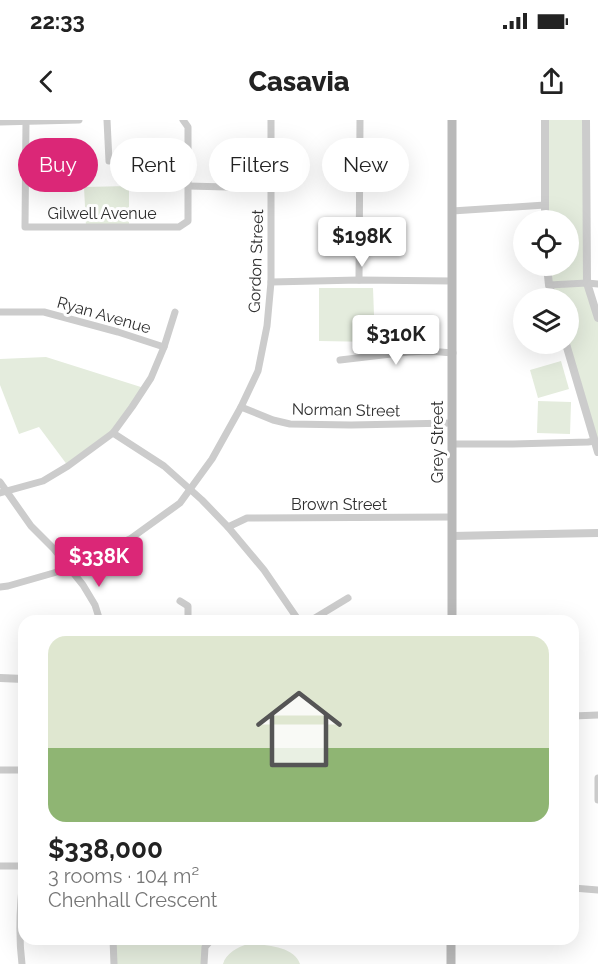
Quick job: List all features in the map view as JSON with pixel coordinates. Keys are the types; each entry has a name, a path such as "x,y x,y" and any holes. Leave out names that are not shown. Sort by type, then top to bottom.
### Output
{"main road":[{"name":"Grey Street","path":"452,120 452,615"},
{"path":"451,945 451,964"}],"street":[{"path":"0,122 79,120"},
{"path":"107,120 109,161"},
{"path":"183,120 188,127 188,138"},
{"name":"Gordon Street","path":"271,120 271,138"},
{"path":"359,280 360,120"},
{"path":"544,210 545,120"},
{"path":"586,120 587,283 598,318"},
{"name":"Gilwell Avenue","path":"26,121 25,226 179,227 188,221 188,192"},
{"name":"Gordon Street","path":"0,587 71,568 130,540 180,503 212,459 241,407 258,370 267,326 271,282 271,192"},
{"path":"452,211 544,205"},
{"path":"548,276 550,288"},
{"path":"271,282 452,281"},
{"path":"549,285 598,284"},
{"name":"Ryan Avenue","path":"0,312 44,312 164,347"},
{"path":"4,492 43,481 114,433 151,378 175,312"},
{"path":"340,360 408,352 453,353"},
{"path":"569,354 598,452"},
{"name":"Norman Street","path":"241,407 290,424 452,423"},
{"path":"114,433 164,466 202,500 264,570 295,615"},
{"path":"452,444 595,441"},
{"path":"0,482 4,492 31,526 71,568 95,605 98,615"},
{"name":"Brown Street","path":"228,527 247,518 452,517"},
{"path":"452,536 598,532"},
{"path":"320,615 348,598"},
{"path":"180,601 188,606 188,615"},
{"path":"0,678 18,679"},
{"path":"579,716 598,715"},
{"path":"0,770 18,770"},
{"path":"598,778 598,800"},
{"path":"0,867 18,868"},
{"path":"579,888 598,890"},
{"path":"20,945 22,964"},
{"path":"113,945 114,964"},
{"path":"204,964 207,945"}],"green space":[{"path":"545,120 586,120 587,283 598,318 598,445 571,354 579,354 579,288 552,288 549,276 579,276 579,210 545,210"},
{"path":"110,186 110,192 129,192 129,227 86,227 84,192 98,192 98,187"},
{"path":"319,288 373,288 375,342 319,341"},
{"path":"46,357 144,388 113,433 68,466 39,427 19,434 0,385 0,359"},
{"path":"561,361 569,389 538,398 530,370"},
{"path":"538,401 571,402 570,434 537,433"},
{"path":"113,945 207,945 204,964 114,964"},
{"path":"259,945 278,948 292,953 300,964 223,964 233,951 240,947"}]}
